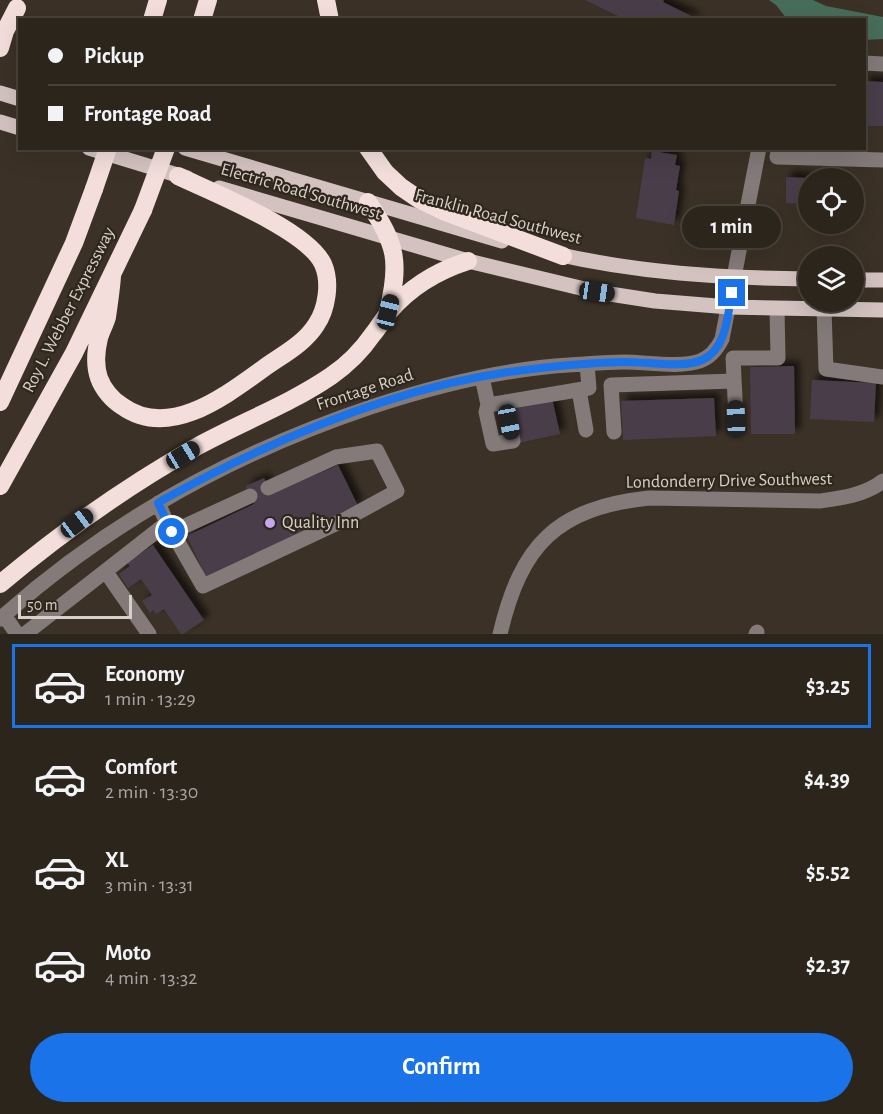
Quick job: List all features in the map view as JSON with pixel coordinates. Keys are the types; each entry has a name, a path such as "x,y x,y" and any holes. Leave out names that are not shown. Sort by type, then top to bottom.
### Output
{"highway":[{"path":"153,18 158,0"},
{"path":"202,18 207,0"},
{"path":"326,0 330,18"},
{"path":"0,28 20,4"},
{"path":"0,48 5,30 20,4"},
{"name":"Roy L. Webber Expressway","path":"0,402 74,243 107,150"},
{"name":"Roy L. Webber Expressway","path":"0,486 74,353 112,276 143,210 165,150"},
{"path":"369,150 385,172 420,200 443,212 563,256"},
{"path":"112,276 106,319 99,337 97,369 100,379 116,402 130,412 145,418 163,419 182,416 199,409 251,378 304,340 316,325 326,296 327,279 324,266 317,254 303,240 285,228 178,176"},
{"path":"368,202 385,227 395,258 396,273 388,312"},
{"path":"0,584 66,531 137,482 199,446 308,390 333,374 354,356 373,335 388,312 407,294 433,274 468,261"}],"main road":[{"path":"0,93 18,98"},
{"path":"0,122 18,127"},
{"name":"Electric Road Southwest","path":"95,150 468,261"},
{"name":"Franklin Road Southwest","path":"192,150 516,245 563,256 634,269 734,278 798,279"},
{"path":"468,261 597,292 655,301 729,307 798,309"},
{"path":"864,280 883,280"},
{"path":"864,310 883,310"}],"street":[{"path":"866,63 883,63"},
{"path":"736,418 727,381 707,357 718,348 722,339 759,150"},
{"path":"779,150 777,157 883,160"},
{"path":"727,381 733,358 778,358 777,309"},
{"path":"824,312 826,369 883,377"},
{"name":"Frontage Road","path":"2,617 63,567 120,526 158,503 214,471 271,444 333,420 396,399 482,377 558,366 621,362 684,363 699,361 707,357"},
{"path":"654,363 656,382"},
{"path":"488,405 589,388 586,364"},
{"path":"482,377 493,444 513,441 505,402"},
{"path":"614,432 611,385 727,381"},
{"path":"579,390 586,430"},
{"path":"158,503 203,586 346,519 397,491 377,451 336,457 268,488"},
{"name":"Londonderry Drive Southwest","path":"501,634 508,600 530,557 544,540 579,514 623,501 649,498 820,501 866,491 883,481"},
{"path":"25,634 169,527 250,496"},
{"path":"106,572 149,634"},
{"path":"2,617 17,634"}],"green space":[{"path":"769,0 813,0 826,6 883,17 883,39 866,40 866,18 786,18"}],"building":[{"path":"585,0 664,0 663,2 695,18 620,18"},
{"path":"866,81 883,82 883,126 866,126"},
{"path":"652,151 677,155 675,165 680,166 676,190 679,191 674,225 636,218 645,158 651,159"},
{"path":"786,177 798,178 798,204 786,203"},
{"path":"794,366 795,434 751,434 750,367"},
{"path":"812,380 876,383 874,422 810,419"},
{"path":"552,398 560,434 518,443 510,407"},
{"path":"714,398 716,436 623,440 621,401"},
{"name":"Quality Inn","path":"338,465 358,506 206,577 187,536 254,504 246,486 264,478 272,494"},
{"path":"153,545 204,620 183,634 164,609 156,614 153,610 150,613 142,601 152,595 141,579 128,588 119,574 130,566 127,563"}],"place":[{"name":"Quality Inn","path":"270,523"}],"route":[{"path":"172,532 158,503 161,501 214,471 271,444 396,399 482,377 558,366 699,361 710,356 718,348 732,293"}]}
